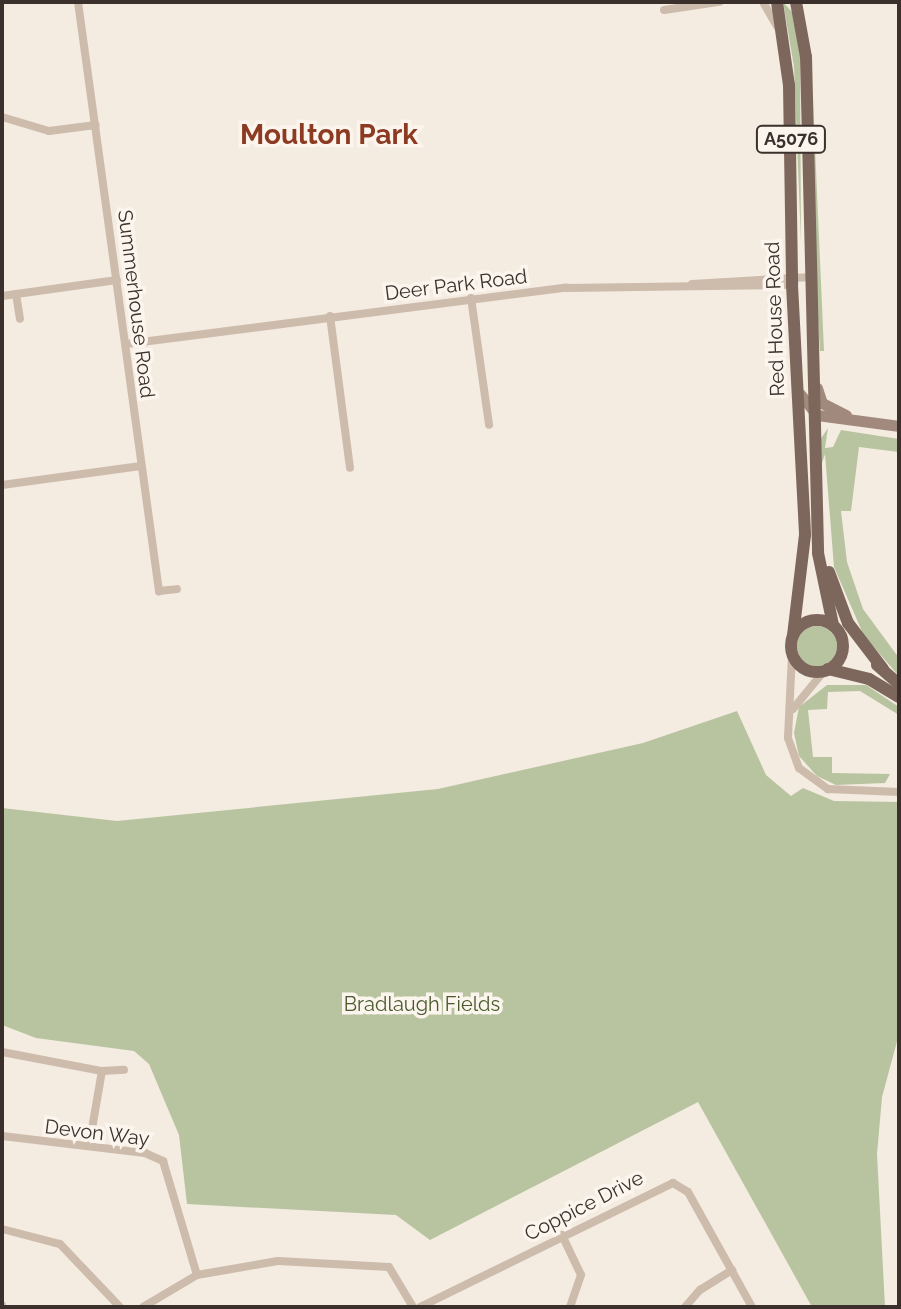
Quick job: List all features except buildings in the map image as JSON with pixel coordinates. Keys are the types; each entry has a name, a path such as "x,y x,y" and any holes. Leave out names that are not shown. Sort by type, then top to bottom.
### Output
{"main road":[{"name":"Red House Road","path":"777,2 786,44 798,423 805,535 793,635"},
{"path":"796,2 806,57 816,383 813,410 817,530 843,652 826,670"},
{"path":"794,280 805,259 804,194 809,163"},
{"path":"817,530 848,623 883,669"},
{"path":"899,684 836,628 811,620 793,635 792,655 802,668 869,679 899,697"}],"street":[{"name":"Summerhouse Road","path":"78,2 159,591 177,589"},
{"path":"664,10 719,2"},
{"path":"763,2 786,44"},
{"path":"2,117 49,131 96,125"},
{"name":"Deer Park Road","path":"126,344 471,298 811,277"},
{"path":"2,296 117,280"},
{"path":"16,294 20,319"},
{"path":"471,298 489,425"},
{"path":"330,316 350,468"},
{"path":"816,383 822,403 837,412"},
{"path":"798,387 813,410 899,426"},
{"path":"798,423 813,410 837,412 878,424"},
{"path":"2,485 141,466"},
{"path":"792,655 788,738 794,759 818,785 837,791 899,792"},
{"path":"790,713 826,670"},
{"path":"2,1052 102,1071 124,1070"},
{"path":"89,1146 102,1071"},
{"name":"Devon Way","path":"2,1136 89,1146 163,1161 197,1275"},
{"name":"Coppice Drive","path":"420,1307 659,1186 677,1183 688,1192 752,1307"},
{"path":"2,1229 60,1244 120,1307"},
{"path":"562,1235 581,1275 570,1307"},
{"path":"143,1307 197,1275 258,1262 377,1265 393,1271 413,1307"},
{"path":"685,1307 700,1290 732,1270"}],"green space":[{"path":"783,2 793,13 800,56 801,242 794,67"},
{"path":"813,102 824,351 820,351 816,290"},
{"path":"828,428 825,448 833,447 841,430 899,439 899,452 859,447 851,511 841,511 847,562 863,609 899,658 899,676 864,636 834,567 825,454 821,466 820,440"},
{"path":"817,626 831,632 837,646 831,660 817,666 803,660 797,646 803,632"},
{"path":"827,685 866,685 899,707 899,715 860,691 828,692 827,709 808,710 813,757 832,757 832,773 890,774 885,783 836,785 817,776 799,756 794,733 799,707"},
{"name":"Bradlaugh Fields","path":"737,711 766,775 791,796 803,788 834,801 899,802 899,1034 882,1097 877,1154 885,1307 812,1307 698,1102 430,1240 396,1215 187,1204 179,1135 149,1064 134,1051 36,1038 2,1025 2,808 117,821 438,789 643,743"}],"district":[{"name":"Moulton Park","path":"329,135"}]}
